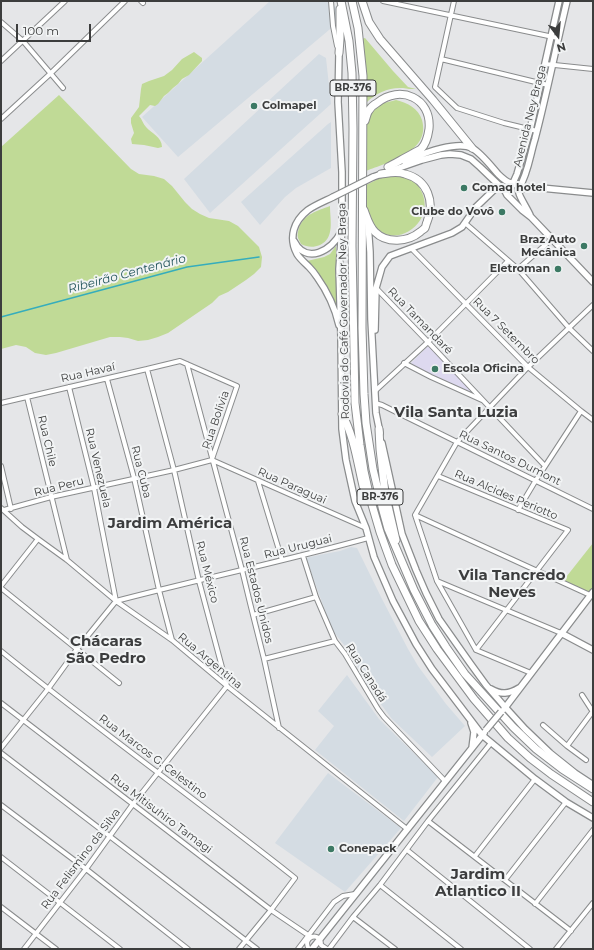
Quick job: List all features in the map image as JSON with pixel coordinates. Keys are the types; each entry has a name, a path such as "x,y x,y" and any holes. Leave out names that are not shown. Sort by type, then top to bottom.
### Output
{"highway":[{"path":"339,53 340,1"},
{"name":"Rodovia do Café Governador Ney Braga","path":"340,1 349,41 352,73 352,246 355,403 364,471 370,498 384,545 418,621 474,699 508,738 525,753 551,774 593,802"},
{"name":"Rodovia do Café Governador Ney Braga","path":"352,1 358,28 363,76 362,328 364,394 366,423 373,469 388,529 414,590 432,625 465,674 513,727 536,749 562,769 593,789"},
{"path":"362,1 369,22 380,38 472,148"},
{"path":"363,127 371,107 382,98 391,95 399,94 415,98 427,111 429,124 426,142 421,148 388,167"},
{"path":"362,198 367,220 370,226 378,235 384,238 399,240 410,238 424,228 430,215 431,202 427,190 421,183 407,174 397,172 381,174"},
{"path":"342,414 347,422 365,497 384,545"},
{"path":"379,428 385,493 400,557"}],"main road":[{"name":"Avenida Ney Braga","path":"512,183 517,174 530,130 559,1"},
{"name":"Avenida Ney Braga","path":"519,191 524,181 537,131 567,1"},
{"path":"339,53 338,102 342,172 342,228 339,269 342,337 342,429 346,460 356,501 366,528 374,558 394,602 416,644 432,669 470,719 484,732 491,743 534,779 566,802 593,818"},
{"path":"373,177 388,167 414,157 462,145 472,148 502,178 517,185 530,217"},
{"path":"342,337 335,313 327,294 309,267 297,255 294,248 293,232 296,223 302,215 309,210 373,177 441,155 461,155 471,159 505,191 593,282"},
{"path":"505,191 507,185 512,183"},
{"path":"374,370 376,288 382,267 390,256 462,228 476,207 499,185"},
{"path":"509,196 513,197 519,191 531,187 593,193"},
{"path":"367,220 370,252 371,319 376,413 399,521 407,548 439,619 486,685 505,707 550,753 593,785"},
{"path":"293,239 296,245 304,252 310,254 318,253 333,245 338,239 342,228"},
{"path":"311,949 320,944 355,894 521,687 592,593"},
{"path":"561,633 593,650"},
{"path":"486,685 492,690 501,694 521,687"},
{"path":"470,719 474,732 471,749"}],"street":[{"path":"1,61 65,1"},
{"path":"1,119 125,1"},
{"path":"330,1 333,26 339,53"},
{"path":"383,1 558,38"},
{"path":"454,1 435,87 456,108 504,123 537,131"},
{"path":"1,22 23,41 62,88"},
{"path":"441,59 548,85"},
{"path":"545,64 593,69"},
{"path":"465,224 518,269 570,328 593,351"},
{"path":"518,269 552,239"},
{"name":"Rua 7 Setembro","path":"411,248 528,367 593,420"},
{"path":"375,391 428,342 508,261"},
{"name":"Rua Tamandaré","path":"376,288 545,466"},
{"path":"531,673 476,650 437,581 415,515 457,442 528,367 593,305"},
{"name":"Rua Havaí","path":"1,403 180,361 187,364"},
{"name":"Rua Tamandaré","path":"404,363 485,402"},
{"name":"Rua Bolívia","path":"187,364 237,386 212,460"},
{"name":"Rua Estados Unidos","path":"187,364 242,570 279,728"},
{"name":"Rua México","path":"147,369 174,470 199,581 227,686"},
{"name":"Rua Cuba","path":"106,379 134,478 159,590 172,640"},
{"name":"Rua Venezuela","path":"69,387 94,488 116,601"},
{"name":"Rua Chile","path":"27,397 68,560"},
{"name":"Rua Santos Dumont","path":"375,403 382,405 593,509"},
{"path":"518,510 581,411"},
{"name":"Rua Peru","path":"3,509 11,509 51,497 174,470 212,460"},
{"name":"Rua Paraguai","path":"212,460 366,528"},
{"path":"1,466 11,509"},
{"name":"Rua Alcides Periotto","path":"438,476 568,530 537,571"},
{"path":"258,481 282,560"},
{"name":"Rua Argentina","path":"3,509 22,527 68,560 116,601 172,640 279,728 407,829"},
{"path":"415,515 537,571 592,593"},
{"name":"Rua Uruguai","path":"116,601 303,556 368,538"},
{"path":"38,539 1,587 119,683"},
{"name":"Rua Canadá","path":"303,556 316,597 335,641 384,717 445,781"},
{"path":"476,650 537,571"},
{"path":"437,581 561,633"},
{"path":"253,615 316,597"},
{"path":"1,748 116,601"},
{"path":"264,659 335,641"},
{"name":"Rua Marcos G. Celestino","path":"1,651 48,689 295,878 271,910"},
{"name":"Rua Felismino da Silva","path":"24,949 86,869 133,804 227,686"},
{"path":"567,746 593,712 582,695"},
{"name":"Rua Mitisuhiro Tamagi","path":"1,704 271,910 310,936"},
{"path":"543,724 567,746 586,760"},
{"path":"310,936 315,936 320,944 328,949 491,743"},
{"path":"1,753 257,949"},
{"path":"475,856 534,779"},
{"path":"505,880 566,802"},
{"path":"1,804 188,949"},
{"path":"428,821 571,931"},
{"path":"535,904 593,830"},
{"path":"406,850 530,949"},
{"path":"1,857 120,949"},
{"path":"380,885 461,949"},
{"path":"298,949 310,936 334,902 343,896 355,894"},
{"path":"556,949 593,903"},
{"path":"1,907 56,949"},
{"path":"239,949 271,910"},
{"path":"353,917 395,949"},
{"path":"310,936 307,946 311,949"}],"shaded area":[{"path":"270,1 326,1 348,14 178,157 142,117"},
{"path":"319,54 326,58 331,104 210,213 184,179"},
{"path":"331,122 331,168 296,188 285,197 260,225 241,202"},
{"name":"Escola Oficina","path":"428,346 474,394 410,364"},
{"path":"351,547 357,548 382,599 418,666 446,704 465,726 432,757 392,719 368,687 345,646 332,630 306,558 340,551"},
{"path":"347,675 379,719 438,777 404,821 315,750 334,726 318,711"},
{"path":"328,773 401,828 345,892 275,843"}],"green space":[{"path":"365,38 408,87 416,89 398,88 388,90 379,93 367,102 365,93 365,62 361,39"},
{"path":"194,52 202,58 202,61 189,75 182,79 164,96 158,104 155,106 150,105 139,116 146,127 160,140 162,147 158,148 132,144 131,139 134,133 131,118 139,107 142,84 164,76 182,59"},
{"path":"59,95 131,169 139,174 164,179 192,209 200,214 209,218 229,221 238,226 259,247 262,257 261,267 246,280 219,296 212,303 168,333 158,337 138,341 128,338 110,337 46,355 35,353 26,347 16,345 1,349 1,147"},
{"path":"396,100 405,103 418,112 422,120 423,131 420,140 414,148 406,154 366,171 365,139 367,122 373,109 378,105"},
{"path":"392,176 403,177 414,181 419,187 424,200 424,212 419,223 400,235 389,235 379,230 370,219 367,211 364,186 380,178"},
{"path":"330,206 331,228 325,242 315,247 301,244 298,238 298,233 304,219"},
{"path":"336,246 336,307 321,279 307,261 330,254"},
{"path":"593,543 593,587 589,593 563,581"}],"waterway":[{"name":"Ribeirão Centenário","path":"1,317 187,267 259,257"}],"place":[{"name":"Colmapel","path":"254,106"},
{"name":"Comaq hotel","path":"464,188"},
{"name":"Clube do Vovô","path":"502,212"},
{"name":"Braz Auto Mecânica","path":"584,246"},
{"name":"Eletroman","path":"558,269"},
{"name":"Escola Oficina","path":"435,369"},
{"name":"Conepack","path":"331,849"}],"district":[{"name":"Vila Santa Luzia","path":"456,413"},
{"name":"Jardim América","path":"170,524"},
{"name":"Vila Tancredo Neves","path":"512,584"},
{"name":"Chácaras São Pedro","path":"106,650"},
{"name":"Jardim Atlantico II","path":"478,884"}]}
